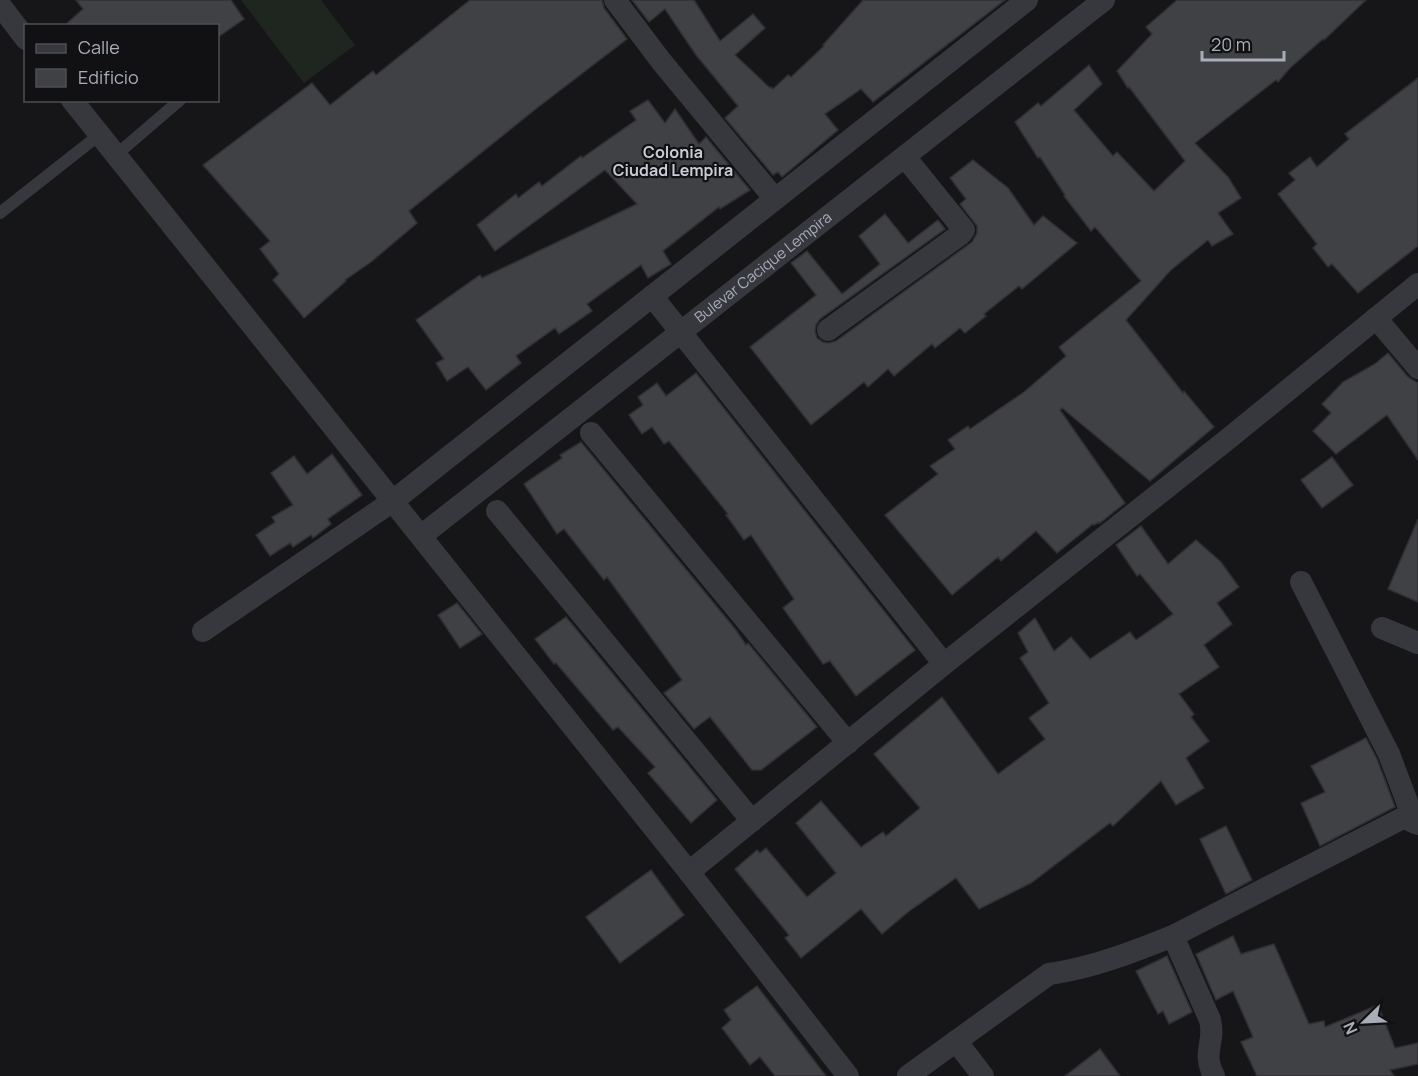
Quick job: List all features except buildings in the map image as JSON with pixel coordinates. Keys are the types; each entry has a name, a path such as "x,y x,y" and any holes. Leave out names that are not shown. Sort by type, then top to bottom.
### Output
{"street":[{"path":"615,0 661,61 775,199"},
{"path":"203,631 393,501 1027,0"},
{"name":"Bulevar Cacique Lempira","path":"421,536 1104,0"},
{"path":"0,5 24,36"},
{"path":"74,102 689,872 848,1076"},
{"path":"828,330 964,230 905,157"},
{"path":"689,872 944,664 1228,439 1418,284"},
{"path":"652,296 944,664"},
{"path":"1376,318 1418,368"},
{"path":"591,433 848,743"},
{"path":"497,511 752,820"},
{"path":"1301,582 1389,754 1416,823"},
{"path":"1382,628 1418,643"},
{"path":"909,1076 1049,974 1070,971 1110,959 1173,936 1401,819 1416,823"},
{"path":"1173,936 1210,1020 1212,1033 1208,1062 1214,1076"},
{"path":"956,1041 984,1076"}],"lane":[{"path":"116,155 178,102"},
{"path":"0,213 99,135"}],"shaded area":[{"path":"241,0 321,0 355,45 304,83"}],"district":[{"name":"Colonia Ciudad Lempira","path":"673,161"}]}
